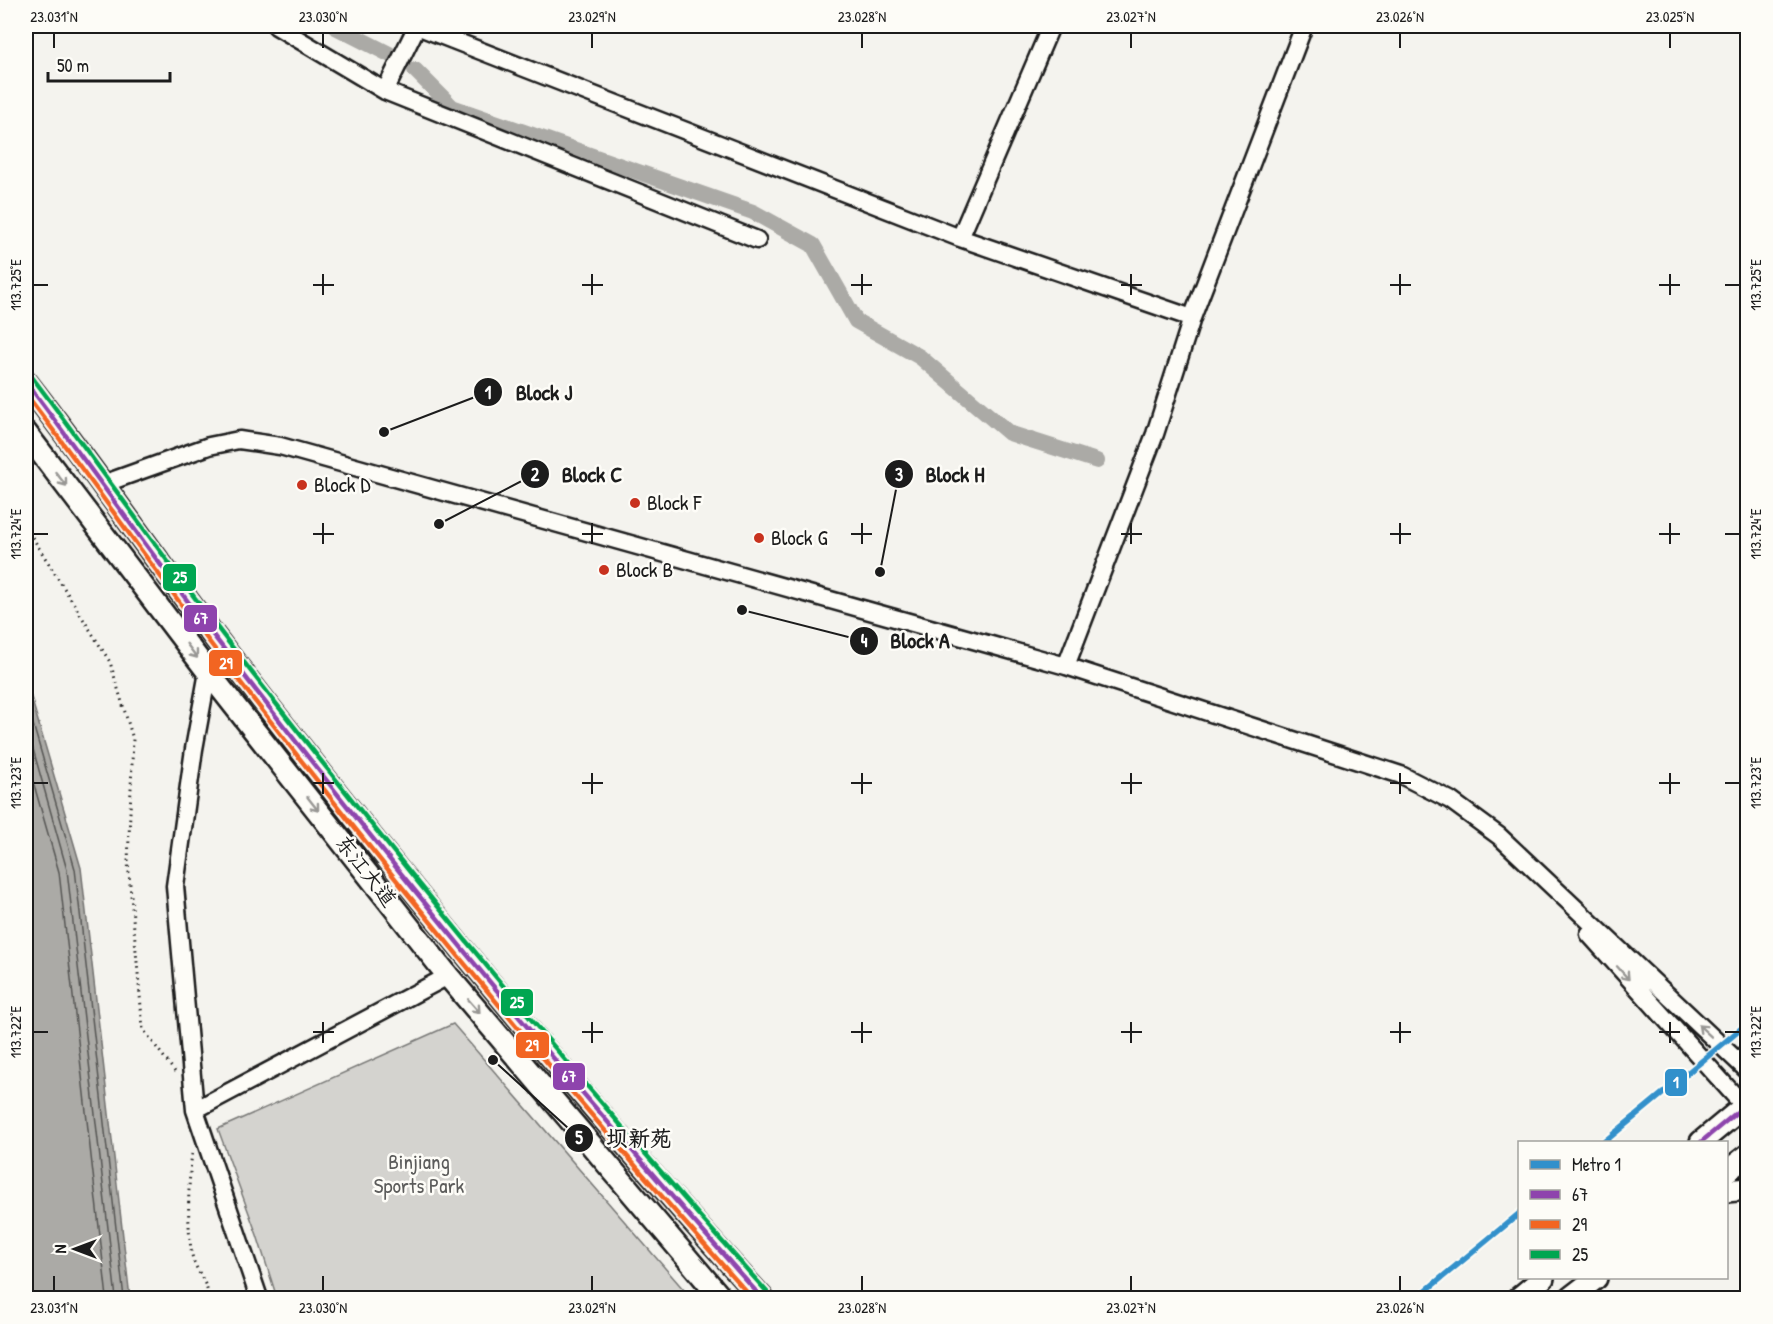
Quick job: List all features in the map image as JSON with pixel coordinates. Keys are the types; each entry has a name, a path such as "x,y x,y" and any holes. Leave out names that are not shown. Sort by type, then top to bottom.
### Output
{"main road":[{"name":"东江大道","path":"26,382 229,656 438,921 554,1060 762,1299"},
{"name":"东江大道","path":"26,433 208,672 448,976 721,1299"},
{"path":"1703,1141 1746,1106"},
{"path":"1728,1170 1748,1155"},
{"path":"1728,1191 1748,1189"},
{"path":"1519,1299 1542,1279"},
{"path":"1570,1299 1595,1279"}],"street":[{"path":"276,26 385,91 757,240"},
{"path":"385,91 417,26 960,238 1192,318"},
{"path":"960,238 1051,26"},
{"path":"1066,666 1155,434 1192,318 1304,26"},
{"path":"103,484 210,446 239,440 280,446 1066,666 1401,775 1450,800 1499,836 1748,1071"},
{"path":"208,672 194,749 175,886 195,1110 259,1299"},
{"path":"1499,836 1746,1106"},
{"path":"195,1110 448,976"}],"path":[{"path":"26,527 110,662 133,739 128,862 143,1029 175,1071 177,1081"},
{"path":"190,1143 192,1256 207,1284 209,1299"}],"green space":[{"name":"Binjiang Sports Park","path":"453,1024 691,1298 277,1298 257,1235 218,1129"}],"water":[{"path":"26,680 81,868 130,1298 26,1298"}],"waterway":[{"path":"334,26 389,54"},
{"path":"415,70 452,107 753,212 813,245 856,321 920,357 1009,433 1097,461"}],"metro line":[{"name":"1","path":"1605,1141 1748,1023"},
{"name":"1","path":"1417,1298 1518,1215"}],"transit line":[{"name":"25","path":"32,377 210,618 430,897 630,1136 768,1293"},
{"name":"67","path":"26,382 204,623 424,902 624,1141 762,1298"},
{"name":"29","path":"26,394 199,628 416,905 548,1064 752,1298"},
{"name":"67","path":"1702,1141 1748,1103"}],"place":[{"name":"Block J","path":"384,432"},
{"name":"Block D","path":"302,485"},
{"name":"Block F","path":"635,503"},
{"name":"Block C","path":"439,524"},
{"name":"Block G","path":"759,538"},
{"name":"Block B","path":"604,570"},
{"name":"Block H","path":"880,572"},
{"name":"Block A","path":"742,610"},
{"name":"坝新苑","path":"493,1060"}]}
